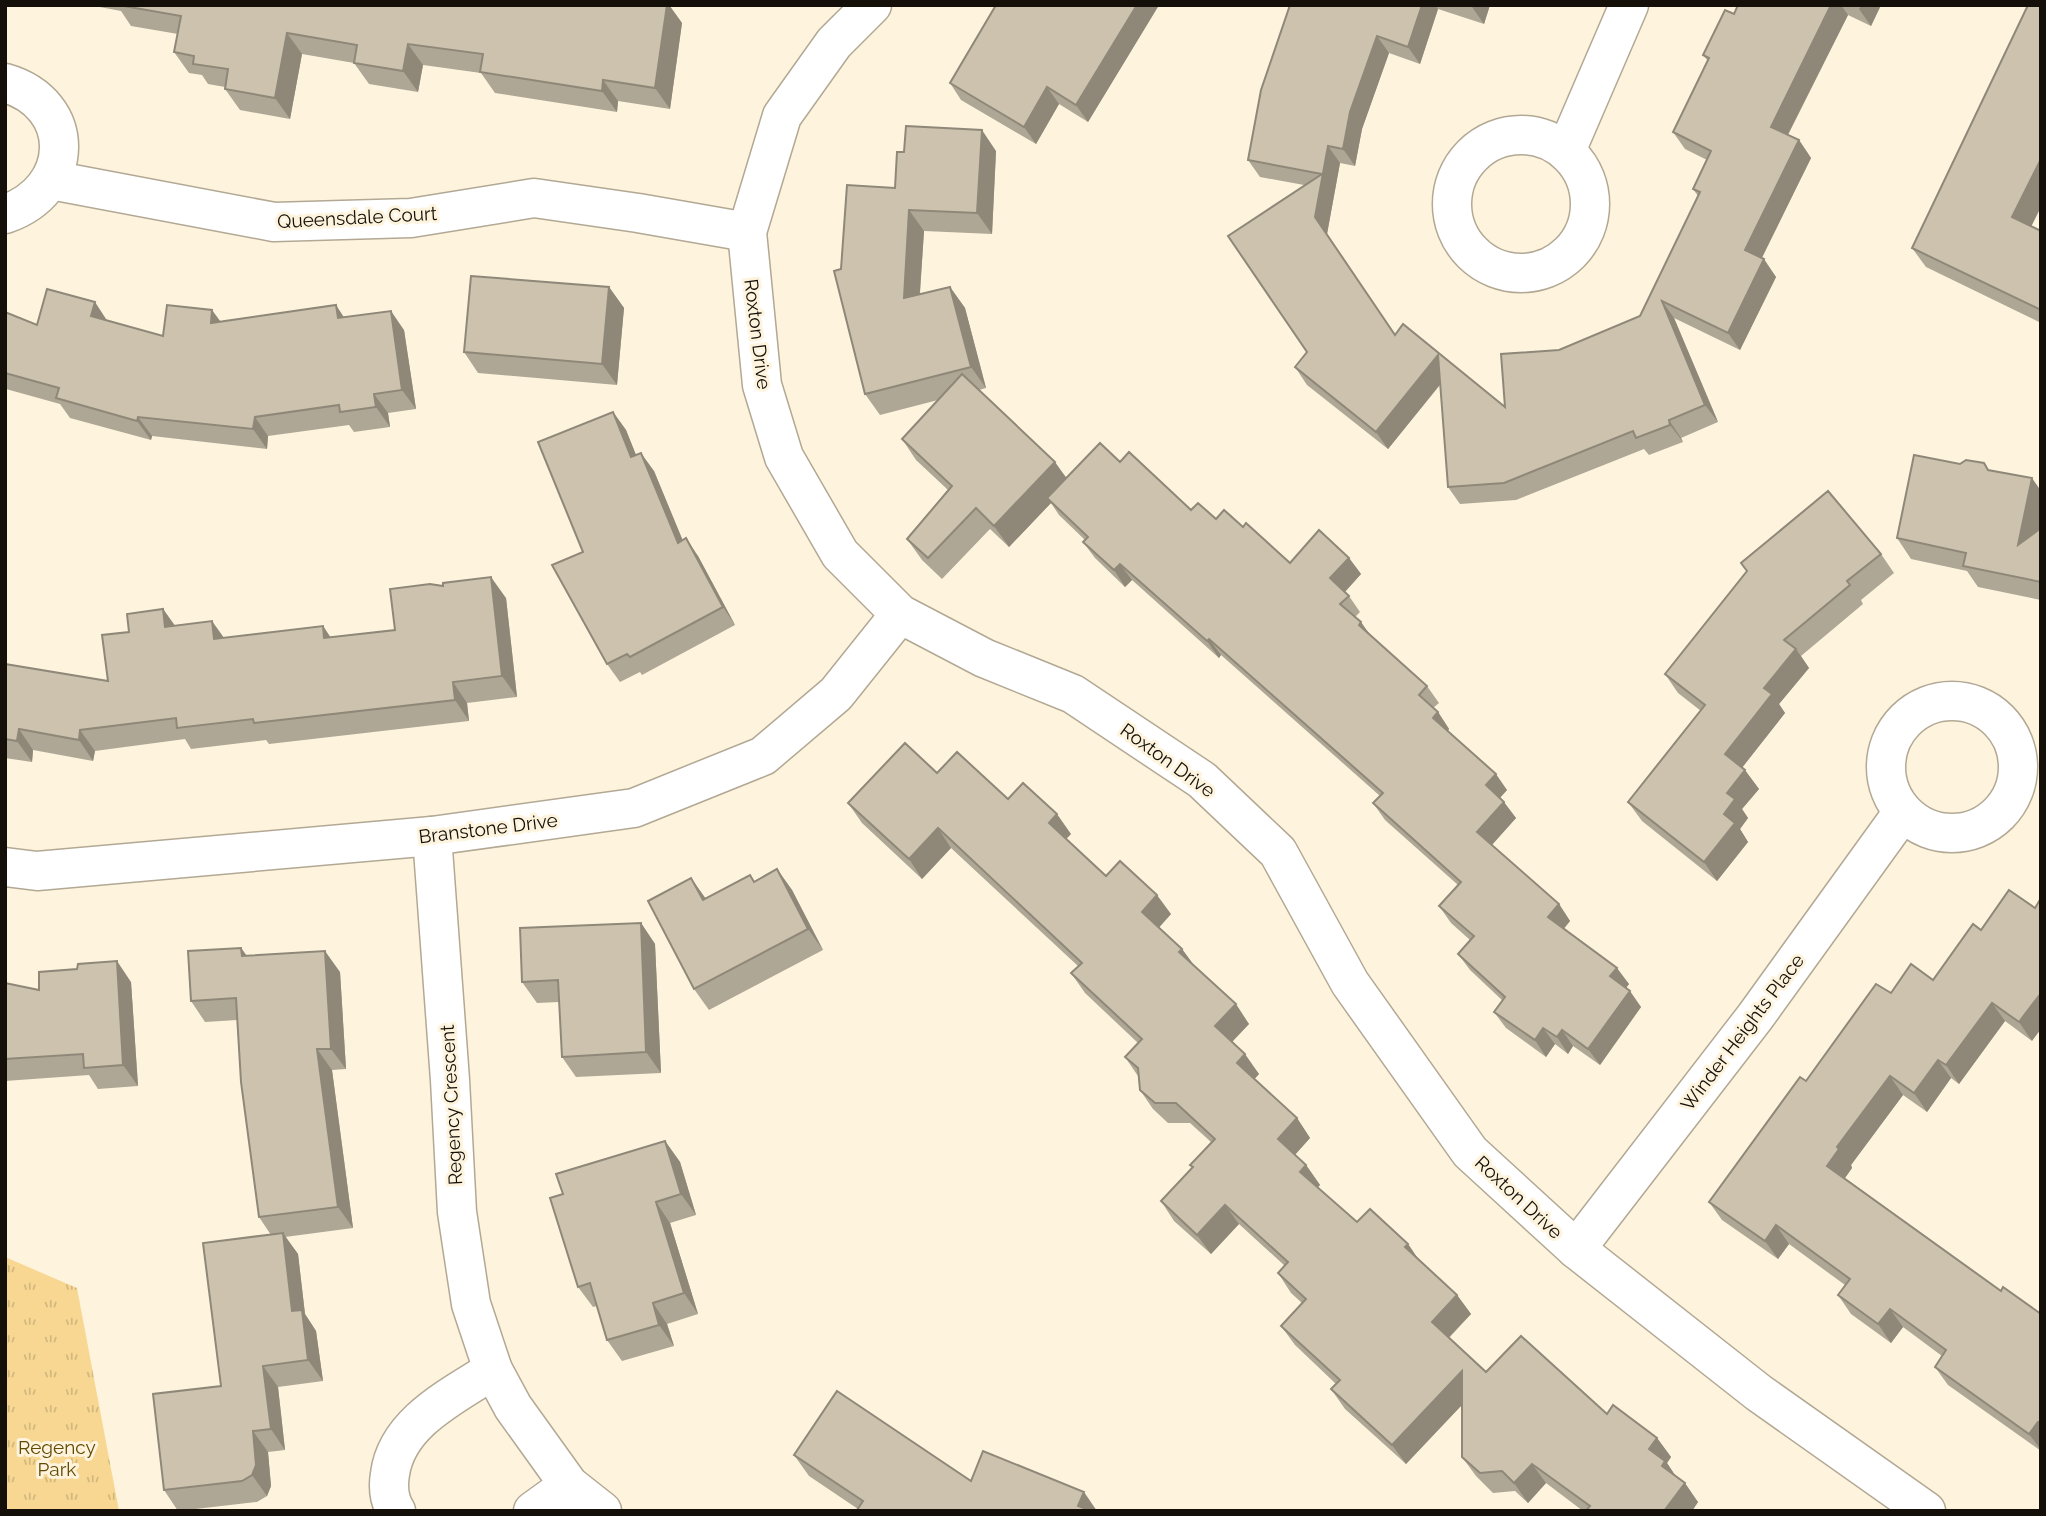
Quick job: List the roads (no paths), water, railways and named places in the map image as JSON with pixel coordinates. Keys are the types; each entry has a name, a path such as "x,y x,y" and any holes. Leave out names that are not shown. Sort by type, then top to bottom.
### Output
{"street":[{"name":"Roxton Drive","path":"872,5 834,43 782,116 747,232 762,385 784,457 840,554 900,614 984,658 1073,694 1202,780 1278,852 1350,983 1470,1152 1576,1249 1759,1393 1926,1511"},
{"path":"1566,152 1629,5"},
{"path":"5,83 28,92 43,105 55,124 59,139 58,162 51,180 38,196 19,209 5,214"},
{"name":"Queensdale Court","path":"51,180 274,222 411,218 534,198 747,232"},
{"name":"Branstone Drive","path":"5,867 37,872 432,836 634,808 763,756 836,694 900,614"},
{"name":"Winder Heights Place","path":"1576,1249 1755,1017 1903,812"},
{"name":"Regency Crescent","path":"432,836 450,1067 457,1212 471,1304 493,1370 513,1407 569,1485 602,1511"},
{"path":"396,1511 388,1484 392,1459 407,1431 493,1370"},
{"path":"533,1511 569,1485"}],"park label":[{"name":"Regency Park","path":"57,1458"}]}
